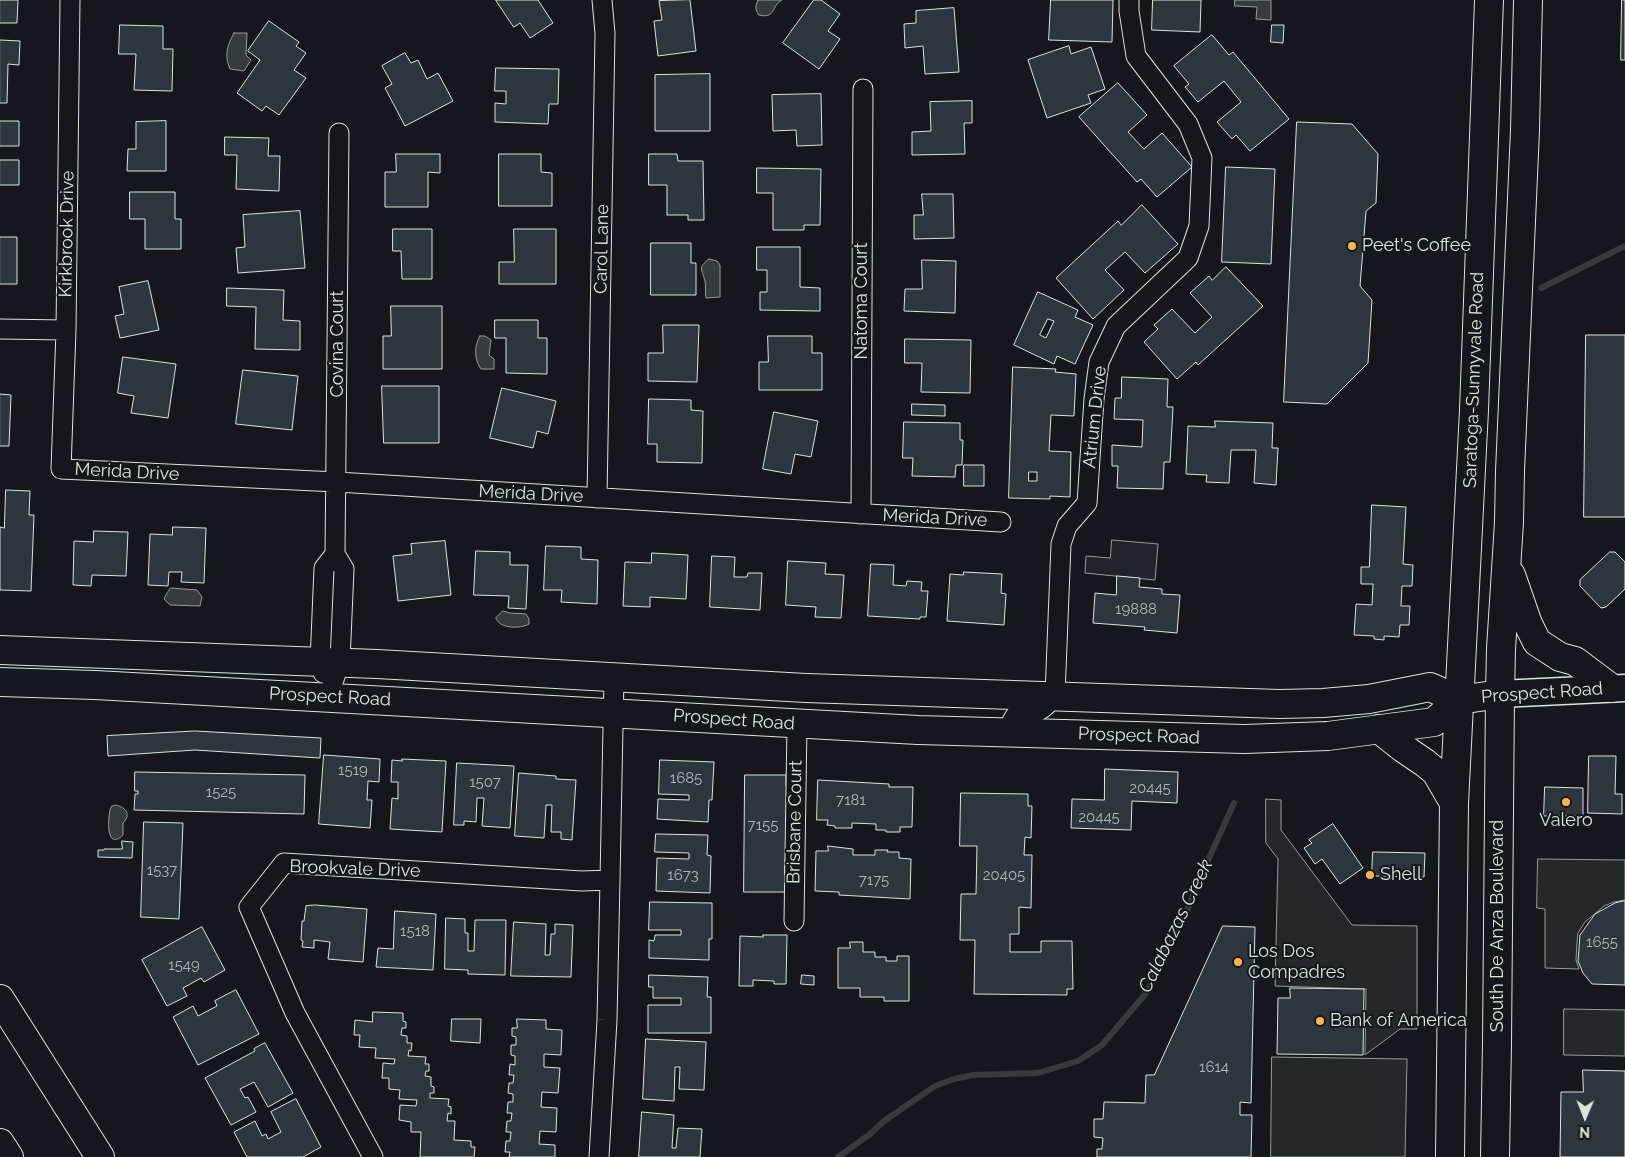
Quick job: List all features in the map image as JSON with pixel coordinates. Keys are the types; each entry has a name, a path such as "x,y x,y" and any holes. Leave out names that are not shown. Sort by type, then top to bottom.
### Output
{"main road":[{"name":"Saratoga-Sunnyvale Road","path":"1459,700 1473,419 1489,0"},
{"path":"1500,694 1525,130 1528,0"},
{"path":"1507,562 1528,624 1537,642 1560,657 1575,661 1618,688"},
{"name":"Prospect Road","path":"0,650 330,662 614,676 806,688 1279,704 1369,699 1430,686 1459,700"},
{"name":"Prospect Road","path":"0,682 328,697 918,730 1244,739 1328,736 1434,722 1459,700 1500,694 1618,688"},
{"name":"South De Anza Boulevard","path":"1495,1157 1500,694"},
{"path":"1450,1157 1454,803 1459,700"},
{"path":"1379,729 1436,772 1454,803"},
{"path":"0,1000 100,1157"},
{"path":"0,1143 9,1157"}],"street":[{"name":"Kirkbrook Drive","path":"61,469 66,330 70,0"},
{"name":"Carol Lane","path":"597,498 605,33 602,0"},
{"name":"Atrium Drive","path":"1055,695 1061,544 1067,526 1087,503 1094,399 1099,362 1116,326 1188,258 1199,226 1202,158 1188,124 1136,56 1129,0"},
{"name":"Natoma Court","path":"861,514 863,89"},
{"name":"Covina Court","path":"328,697 330,662 344,569 335,554 339,133"},
{"path":"0,329 66,330"},
{"name":"Merida Drive","path":"61,469 337,482 1001,522"},
{"path":"599,1157 607,1020 614,676"},
{"path":"1005,733 1015,716 1036,713 1046,708 1055,695"},
{"name":"Brisbane Court","path":"794,921 797,724"},
{"name":"Brookvale Drive","path":"373,1157 296,1014 249,907 284,863 582,881 610,880"}],"shaded area":[{"path":"758,0 782,0 776,5 771,14 764,16 759,15 757,11"},
{"path":"1235,0 1271,0 1271,20 1256,19 1257,7 1235,6"},
{"path":"234,33 247,33 246,55 251,60 244,71 230,69 228,64 227,51"},
{"path":"709,259 717,261 720,265 720,297 706,298 705,281 701,269"},
{"path":"480,336 485,336 491,340 489,355 494,359 494,369 481,369 477,361 476,352"},
{"path":"1112,540 1158,544 1155,580 1085,573 1086,556 1110,558"},
{"path":"171,588 197,590 202,597 200,606 170,605 164,599"},
{"path":"503,611 526,614 529,624 510,627 501,624 496,618"},
{"path":"1266,799 1281,800 1281,830 1352,925 1417,926 1417,1029 1400,1029 1365,1055 1366,989 1275,986 1278,859 1266,843"},
{"path":"116,805 127,812 127,817 123,823 123,835 113,839 109,831 109,818 111,807"},
{"path":"1538,859 1625,860 1625,900 1604,906 1585,922 1578,933 1576,960 1579,969 1545,968 1545,909 1537,908"},
{"path":"1564,1009 1625,1010 1625,1056 1564,1055"},
{"path":"1272,1057 1407,1059 1405,1157 1271,1157"}],"building":[{"path":"0,0 18,0 17,23 0,23"},
{"path":"496,0 538,0 553,23 530,38 520,23 514,27"},
{"path":"690,0 696,51 658,56 654,21 662,20 659,1"},
{"path":"814,0 821,0 840,14 828,31 840,39 819,69 783,43"},
{"path":"1051,0 1113,0 1112,42 1049,40"},
{"path":"1153,0 1201,0 1200,32 1152,30"},
{"path":"1622,0 1625,0 1625,60 1621,60"},
{"path":"954,8 959,72 925,74 923,46 905,48 904,24 916,23 916,11"},
{"path":"269,21 299,42 296,46 306,53 294,70 306,78 279,115 266,106 262,111 237,93 260,60 248,51"},
{"path":"120,25 163,26 163,49 173,49 172,91 134,90 136,54 119,54"},
{"path":"1272,25 1284,25 1283,43 1271,42"},
{"path":"1212,35 1229,55 1233,52 1289,119 1250,151 1236,135 1232,139 1217,122 1241,102 1224,81 1198,102 1185,87 1189,84 1174,66"},
{"path":"0,40 20,41 19,65 8,64 7,103 0,103"},
{"path":"1069,46 1071,54 1091,47 1105,89 1088,95 1091,103 1047,118 1028,60"},
{"path":"405,53 411,63 418,60 427,79 438,73 453,101 405,126 385,88 392,84 382,66"},
{"path":"496,68 559,69 558,104 549,104 548,124 495,122 495,103 506,104 506,91 495,91"},
{"path":"710,74 710,131 655,131 655,75"},
{"path":"1118,83 1147,115 1128,132 1144,149 1162,133 1192,167 1157,197 1141,179 1137,182 1079,117"},
{"path":"821,94 822,145 797,146 796,130 773,131 772,95"},
{"path":"972,101 972,123 964,123 965,154 912,155 912,132 931,131 930,102"},
{"path":"0,121 19,121 19,146 0,146"},
{"path":"166,121 166,171 127,171 128,149 136,149 136,122"},
{"path":"1297,122 1352,124 1378,154 1376,203 1366,211 1360,286 1372,300 1368,363 1327,404 1284,402"},
{"path":"225,137 269,138 268,156 280,156 279,191 236,189 237,155 225,155"},
{"path":"396,154 440,154 440,173 428,172 428,207 385,207 385,172 396,172"},
{"path":"499,154 541,154 541,172 552,173 552,206 499,206"},
{"path":"649,154 677,154 678,161 703,161 704,220 688,220 688,215 667,215 667,185 649,185"},
{"path":"0,160 19,160 19,185 0,185"},
{"path":"1226,167 1275,169 1271,264 1222,262"},
{"path":"757,168 821,169 820,225 804,225 804,230 773,230 773,193 757,193"},
{"path":"130,192 175,192 175,219 181,219 181,249 145,249 145,219 130,219"},
{"path":"922,194 953,194 954,238 914,239 914,215 923,215"},
{"path":"1142,205 1178,244 1145,273 1125,252 1105,270 1124,290 1093,319 1056,278 1118,221 1121,225"},
{"path":"300,211 305,268 238,273 236,248 245,247 243,215"},
{"path":"393,229 432,229 432,279 402,279 401,251 393,251"},
{"path":"514,229 556,229 556,284 499,284 499,262 514,262"},
{"path":"0,237 17,237 17,284 0,284"},
{"path":"651,243 691,243 691,263 696,263 696,295 651,295"},
{"path":"757,247 800,247 800,287 820,288 820,311 760,310 760,292 767,292 767,270 757,270"},
{"path":"922,260 956,261 955,313 904,311 905,289 922,289"},
{"path":"1226,267 1263,306 1198,365 1196,362 1177,379 1144,342 1158,329 1154,325 1172,309 1195,333 1212,317 1190,293 1209,276 1212,280"},
{"path":"148,281 159,330 120,338 115,316 124,314 119,287"},
{"path":"227,288 284,290 283,320 300,321 300,350 255,349 256,307 227,306"},
{"path":"1038,292 1078,310 1075,317 1093,325 1075,364 1057,356 1054,364 1014,345","holes":["1048,319 1054,321 1046,338 1040,335"]},
{"path":"391,306 442,306 442,369 383,369 383,336 391,336"},
{"path":"495,320 538,320 538,338 547,338 547,374 506,373 506,338 495,338"},
{"path":"663,325 699,325 697,382 648,381 648,353 663,353"},
{"path":"1586,335 1625,335 1625,517 1584,517"},
{"path":"768,336 812,336 812,353 822,353 822,390 759,390 759,362 768,362"},
{"path":"905,339 971,340 970,393 921,392 922,363 905,363"},
{"path":"123,357 176,364 168,418 131,413 134,396 118,393"},
{"path":"1013,367 1056,369 1055,372 1076,374 1074,416 1051,415 1049,451 1071,452 1070,497 1050,496 1050,499 1009,498","holes":["1029,472 1037,472 1037,481 1029,481"]},
{"path":"243,370 298,376 292,430 236,424"},
{"path":"1122,377 1168,379 1167,407 1173,407 1170,462 1164,462 1163,489 1117,488 1118,466 1112,466 1112,445 1142,447 1143,420 1114,419 1115,398 1121,398"},
{"path":"382,386 439,386 439,443 384,443"},
{"path":"502,388 556,401 548,434 537,431 533,448 490,438"},
{"path":"0,394 11,395 9,446 0,446"},
{"path":"649,399 691,400 691,410 703,411 702,463 657,462 657,444 648,444"},
{"path":"912,404 945,405 945,416 912,415"},
{"path":"774,412 818,421 811,457 795,454 791,474 763,469"},
{"path":"1215,421 1273,423 1272,448 1278,448 1276,485 1254,483 1256,450 1231,450 1229,483 1206,482 1207,475 1186,474 1188,426 1215,427"},
{"path":"904,422 960,423 960,440 963,440 962,465 956,465 955,477 912,476 913,458 903,458"},
{"path":"964,465 984,465 984,486 964,486"},
{"path":"6,490 30,491 29,515 34,515 31,591 0,590 0,527 4,528"},
{"path":"1372,505 1406,507 1403,564 1413,565 1412,586 1402,586 1401,606 1410,606 1409,625 1400,625 1399,637 1384,636 1384,640 1374,639 1374,636 1354,635 1356,604 1372,605 1373,584 1361,584 1361,567 1369,567"},
{"path":"173,527 206,528 204,583 181,582 182,572 169,572 168,586 148,585 150,534 172,535"},
{"path":"94,531 128,532 126,576 92,575 91,586 73,585 74,541 93,542"},
{"path":"445,541 451,595 398,601 393,556 412,554 411,544"},
{"path":"546,546 581,547 581,559 598,560 597,604 561,602 562,590 544,590"},
{"path":"476,551 510,552 510,565 528,565 526,609 508,608 509,596 474,595"},
{"path":"1610,552 1615,552 1625,562 1625,589 1606,607 1601,608 1580,586 1580,580"},
{"path":"652,553 688,555 686,599 650,597 650,607 623,606 625,562 651,563"},
{"path":"712,556 735,557 734,577 747,577 748,573 762,573 760,610 710,607"},
{"path":"788,561 826,563 825,574 844,575 841,618 815,617 816,607 786,605"},
{"path":"871,564 894,565 893,585 906,586 907,581 922,582 921,591 928,591 926,617 920,617 920,619 868,616"},
{"path":"964,572 1002,574 1001,593 1006,594 1004,625 947,621 950,574 963,575"},
{"path":"1117,576 1140,578 1139,587 1162,589 1162,594 1180,595 1177,633 1144,630 1145,627 1093,623 1095,593 1116,595"},
{"path":"195,731 321,738 320,758 195,750 108,756 107,736"},
{"path":"324,755 380,759 379,782 368,781 367,800 372,800 370,828 319,824"},
{"path":"1589,756 1616,756 1615,794 1622,794 1622,814 1588,813"},
{"path":"402,759 446,761 442,832 390,829 392,798 398,799 398,782 391,782 392,760 402,761"},
{"path":"660,760 714,762 712,800 709,800 708,822 657,819 658,799 689,800 689,795 659,794"},
{"path":"457,763 514,766 510,828 482,826 484,798 477,798 476,822 464,821 464,825 454,825"},
{"path":"1105,769 1178,772 1177,803 1132,801 1131,830 1071,828 1072,799 1104,800"},
{"path":"135,772 305,775 304,814 134,810 135,794 138,794 138,791 135,791"},
{"path":"519,773 556,776 556,779 576,780 572,840 561,839 561,832 551,832 552,805 546,805 544,838 515,836"},
{"path":"745,775 786,775 786,786 791,786 791,812 786,812 786,832 790,832 790,859 785,859 785,879 790,879 790,892 744,892"},
{"path":"818,780 889,784 889,787 913,787 912,827 900,827 900,832 886,832 886,830 876,830 876,824 852,823 852,828 835,828 835,826 827,825 828,820 817,820"},
{"path":"1545,787 1583,788 1583,816 1544,816"},
{"path":"961,793 1028,794 1028,806 1032,806 1031,838 1025,837 1024,855 1032,855 1031,908 1019,907 1019,934 1010,934 1010,952 1041,952 1041,941 1072,941 1073,989 1067,989 1067,995 974,994 975,940 960,940 961,894 976,894 977,846 960,846"},
{"path":"144,822 183,823 179,919 141,917"},
{"path":"1333,824 1363,868 1340,884 1322,859 1315,864 1304,848 1312,843 1309,840"},
{"path":"656,834 708,835 707,855 711,856 710,893 656,891 657,858 689,859 689,853 655,852"},
{"path":"122,841 133,842 132,858 98,857 98,850 122,849"},
{"path":"828,846 853,849 853,855 875,855 875,850 888,850 887,852 899,852 899,858 911,859 910,899 839,895 839,892 815,891 816,851 828,851"},
{"path":"1373,852 1425,853 1424,877 1372,876"},
{"path":"1625,901 1625,985 1592,984 1583,973 1578,961 1580,935 1595,914 1615,903"},
{"path":"650,902 712,903 712,939 709,939 709,960 649,958 649,940 654,941 655,935 681,935 681,930 649,930"},
{"path":"306,906 367,909 363,962 328,959 330,942 314,940 314,948 302,947 302,921 304,921"},
{"path":"395,911 436,914 433,970 376,967 378,948 393,949"},
{"path":"446,918 465,919 465,933 468,933 468,951 474,951 475,920 506,920 505,975 468,974 468,970 445,969"},
{"path":"514,922 546,924 545,955 550,955 551,934 555,934 555,924 573,925 571,977 511,976"},
{"path":"1223,926 1255,927 1251,1103 1240,1102 1240,1115 1252,1115 1251,1157 1097,1157 1097,1149 1102,1149 1103,1138 1094,1137 1094,1119 1103,1119 1104,1102 1145,1103 1146,1075 1154,1075"},
{"path":"202,927 225,970 204,982 201,978 183,988 187,996 167,1006 142,960"},
{"path":"763,935 787,935 786,984 774,984 774,981 753,980 753,986 739,986 740,936 763,937"},
{"path":"850,942 863,942 863,952 875,952 875,957 886,957 886,961 897,961 897,956 909,956 909,1001 884,1001 884,997 860,997 860,988 838,988 838,948 850,948"},
{"path":"649,975 708,977 707,997 711,997 711,1033 648,1033 648,1005 681,1005 681,998 653,998 653,987 649,987"},
{"path":"802,975 814,976 814,985 801,984"},
{"name":"Bank of America","path":"1290,988 1364,989 1363,1055 1277,1054 1278,998 1290,998"},
{"path":"236,990 259,1034 198,1065 173,1017 193,1006 198,1016 217,1006 215,1001"},
{"path":"373,1012 403,1013 403,1021 406,1022 406,1028 402,1028 401,1035 407,1036 407,1043 412,1043 408,1056 426,1057 425,1064 429,1064 429,1071 426,1071 425,1076 431,1077 431,1086 434,1087 434,1093 430,1093 430,1098 449,1099 448,1106 451,1107 451,1114 448,1113 447,1121 455,1121 454,1140 471,1141 471,1147 475,1147 474,1157 420,1157 421,1132 411,1132 411,1122 399,1120 400,1105 416,1106 417,1100 399,1099 400,1090 389,1089 389,1078 382,1078 383,1063 394,1064 395,1059 375,1058 376,1048 359,1047 360,1035 354,1035 355,1020 372,1022"},
{"path":"452,1019 481,1019 480,1043 451,1041"},
{"path":"517,1019 546,1020 546,1029 562,1030 561,1055 544,1054 544,1067 560,1068 558,1093 542,1092 541,1107 557,1108 556,1132 540,1131 539,1144 555,1145 555,1157 509,1157 510,1152 505,1152 506,1141 510,1141 511,1132 506,1132 507,1121 511,1121 512,1113 507,1113 508,1102 513,1102 513,1094 508,1093 509,1083 513,1083 514,1075 509,1075 510,1064 515,1065 515,1056 511,1055 511,1045 516,1045 516,1037 512,1036 512,1028 517,1028"},
{"path":"646,1039 706,1042 704,1090 679,1089 680,1067 675,1067 674,1101 643,1099"},
{"path":"265,1043 293,1093 268,1107 254,1082 240,1089 245,1098 248,1097 256,1112 231,1125 205,1078 255,1051 254,1049"},
{"path":"1583,1070 1625,1071 1625,1157 1560,1157 1561,1092 1583,1092"},
{"path":"296,1099 321,1147 303,1157 247,1157 234,1132 255,1121 262,1136 266,1134 268,1139 281,1132 271,1112"},
{"path":"642,1112 674,1115 672,1148 676,1148 678,1128 702,1129 700,1157 639,1157"}],"waterway":[{"name":"Calabazas Creek","path":"1541,288 1625,246"},
{"name":"Calabazas Creek","path":"838,1157 869,1135 884,1121 935,1086 973,1075 1038,1073 1078,1061 1102,1045 1147,992 1186,913 1234,803"}],"place":[{"name":"Peet's Coffee","path":"1352,246"},
{"name":"Valero","path":"1566,802"},
{"name":"Shell","path":"1370,875"},
{"name":"Los Dos Compadres","path":"1238,962"},
{"name":"Bank of America","path":"1320,1021"}]}
